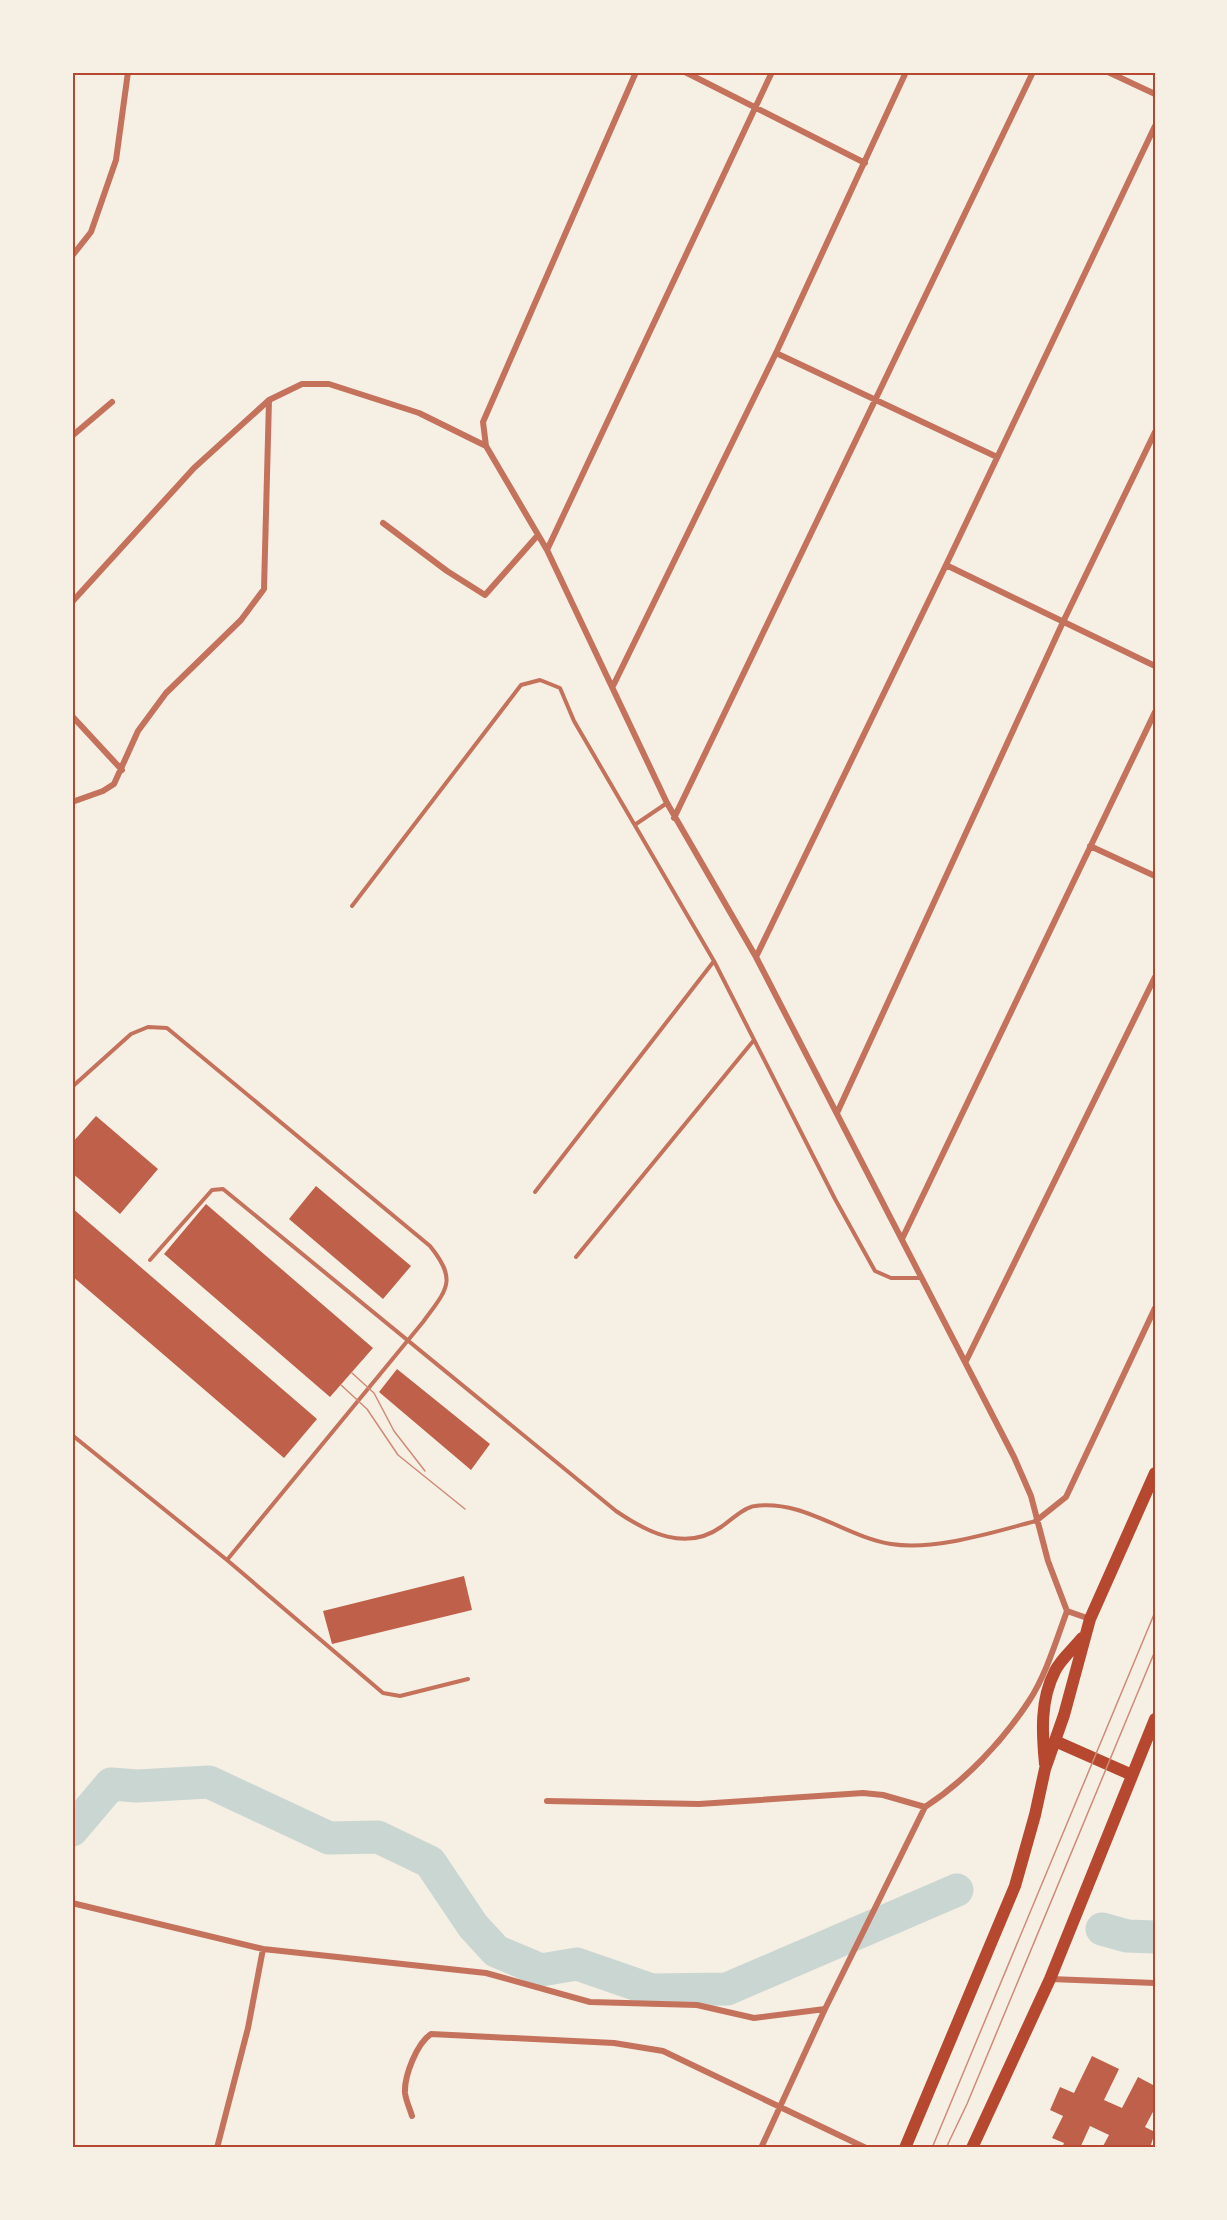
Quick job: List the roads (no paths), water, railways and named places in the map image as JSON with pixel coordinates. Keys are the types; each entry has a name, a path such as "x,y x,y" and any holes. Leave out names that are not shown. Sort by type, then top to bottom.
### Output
{"main road":[{"path":"905,2148 1015,1886 1045,1769 1090,1619 1155,1473"},
{"path":"1045,1769 1042,1725 1047,1695 1055,1670 1085,1634"},
{"path":"972,2148 1050,1979 1155,1719"},
{"path":"1055,1741 1132,1775"}],"street":[{"path":"72,256 90,232 116,160 128,72"},
{"path":"636,72 483,422 486,446 547,550 674,818 756,957 966,1361 1031,1496 1036,1521 1058,1592 1067,1611 1090,1619"},
{"path":"685,72 865,163"},
{"path":"547,550 772,72"},
{"path":"613,686 776,353 906,72"},
{"path":"674,818 1033,72"},
{"path":"1108,72 1155,94"},
{"path":"756,957 1155,126"},
{"path":"776,353 997,457"},
{"path":"72,602 194,468 269,400 302,384 329,384 419,413 486,446"},
{"path":"72,802 103,791 114,784 138,731 166,693 241,620 264,589 269,400"},
{"path":"72,436 111,402"},
{"path":"837,1113 1063,622 1155,432"},
{"path":"383,523 447,571 485,595 538,535"},
{"path":"946,565 1155,666"},
{"path":"902,1239 1155,712"},
{"path":"72,716 122,770"},
{"path":"1090,846 1155,876"},
{"path":"966,1361 1155,977"},
{"path":"1036,1521 1066,1497 1155,1308"},
{"path":"761,2148 825,2009 925,1808 944,1795 1000,1739 1030,1700 1067,1611"},
{"path":"547,1801 699,1804 862,1793 883,1795 925,1808"},
{"path":"72,1903 263,1948 486,1973 590,2002 697,2005 754,2018 825,2009"},
{"path":"217,2148 248,2028 263,1948"},
{"path":"1050,1979 1155,1983"},
{"path":"412,2116 405,2095 406,2082 423,2041 431,2034 614,2043 663,2051 781,2105 866,2148"}],"lane":[{"path":"352,906 520,685 540,680 560,688 574,721 714,961 835,1199 875,1271 891,1278 922,1278"},
{"path":"636,824 667,803"},
{"path":"535,1192 714,961"},
{"path":"72,1088 132,1034 148,1027 167,1028 430,1246 444,1264 448,1278 441,1297 410,1340 227,1560"},
{"path":"576,1257 754,1040"},
{"path":"150,1260 212,1190 223,1188 616,1511 638,1526 659,1535 691,1540 706,1537 754,1506 788,1507 892,1544 931,1543 976,1537 1036,1521"},
{"path":"72,1435 227,1560 383,1693 400,1696 468,1679"}],"waterway":[{"path":"72,1830 111,1784 137,1786 209,1782 329,1838 378,1837 430,1862 473,1926 496,1951 541,1970 577,1964 652,1990 727,1989 957,1890"},
{"path":"1102,1929 1127,1936 1155,1937"}],"tram line":[{"path":"352,1373 374,1393 394,1431 425,1471"},
{"path":"341,1385 367,1409 398,1455 465,1509"},
{"path":"932,2148 1155,1612"},
{"path":"946,2148 967,2104 1155,1651"}]}
